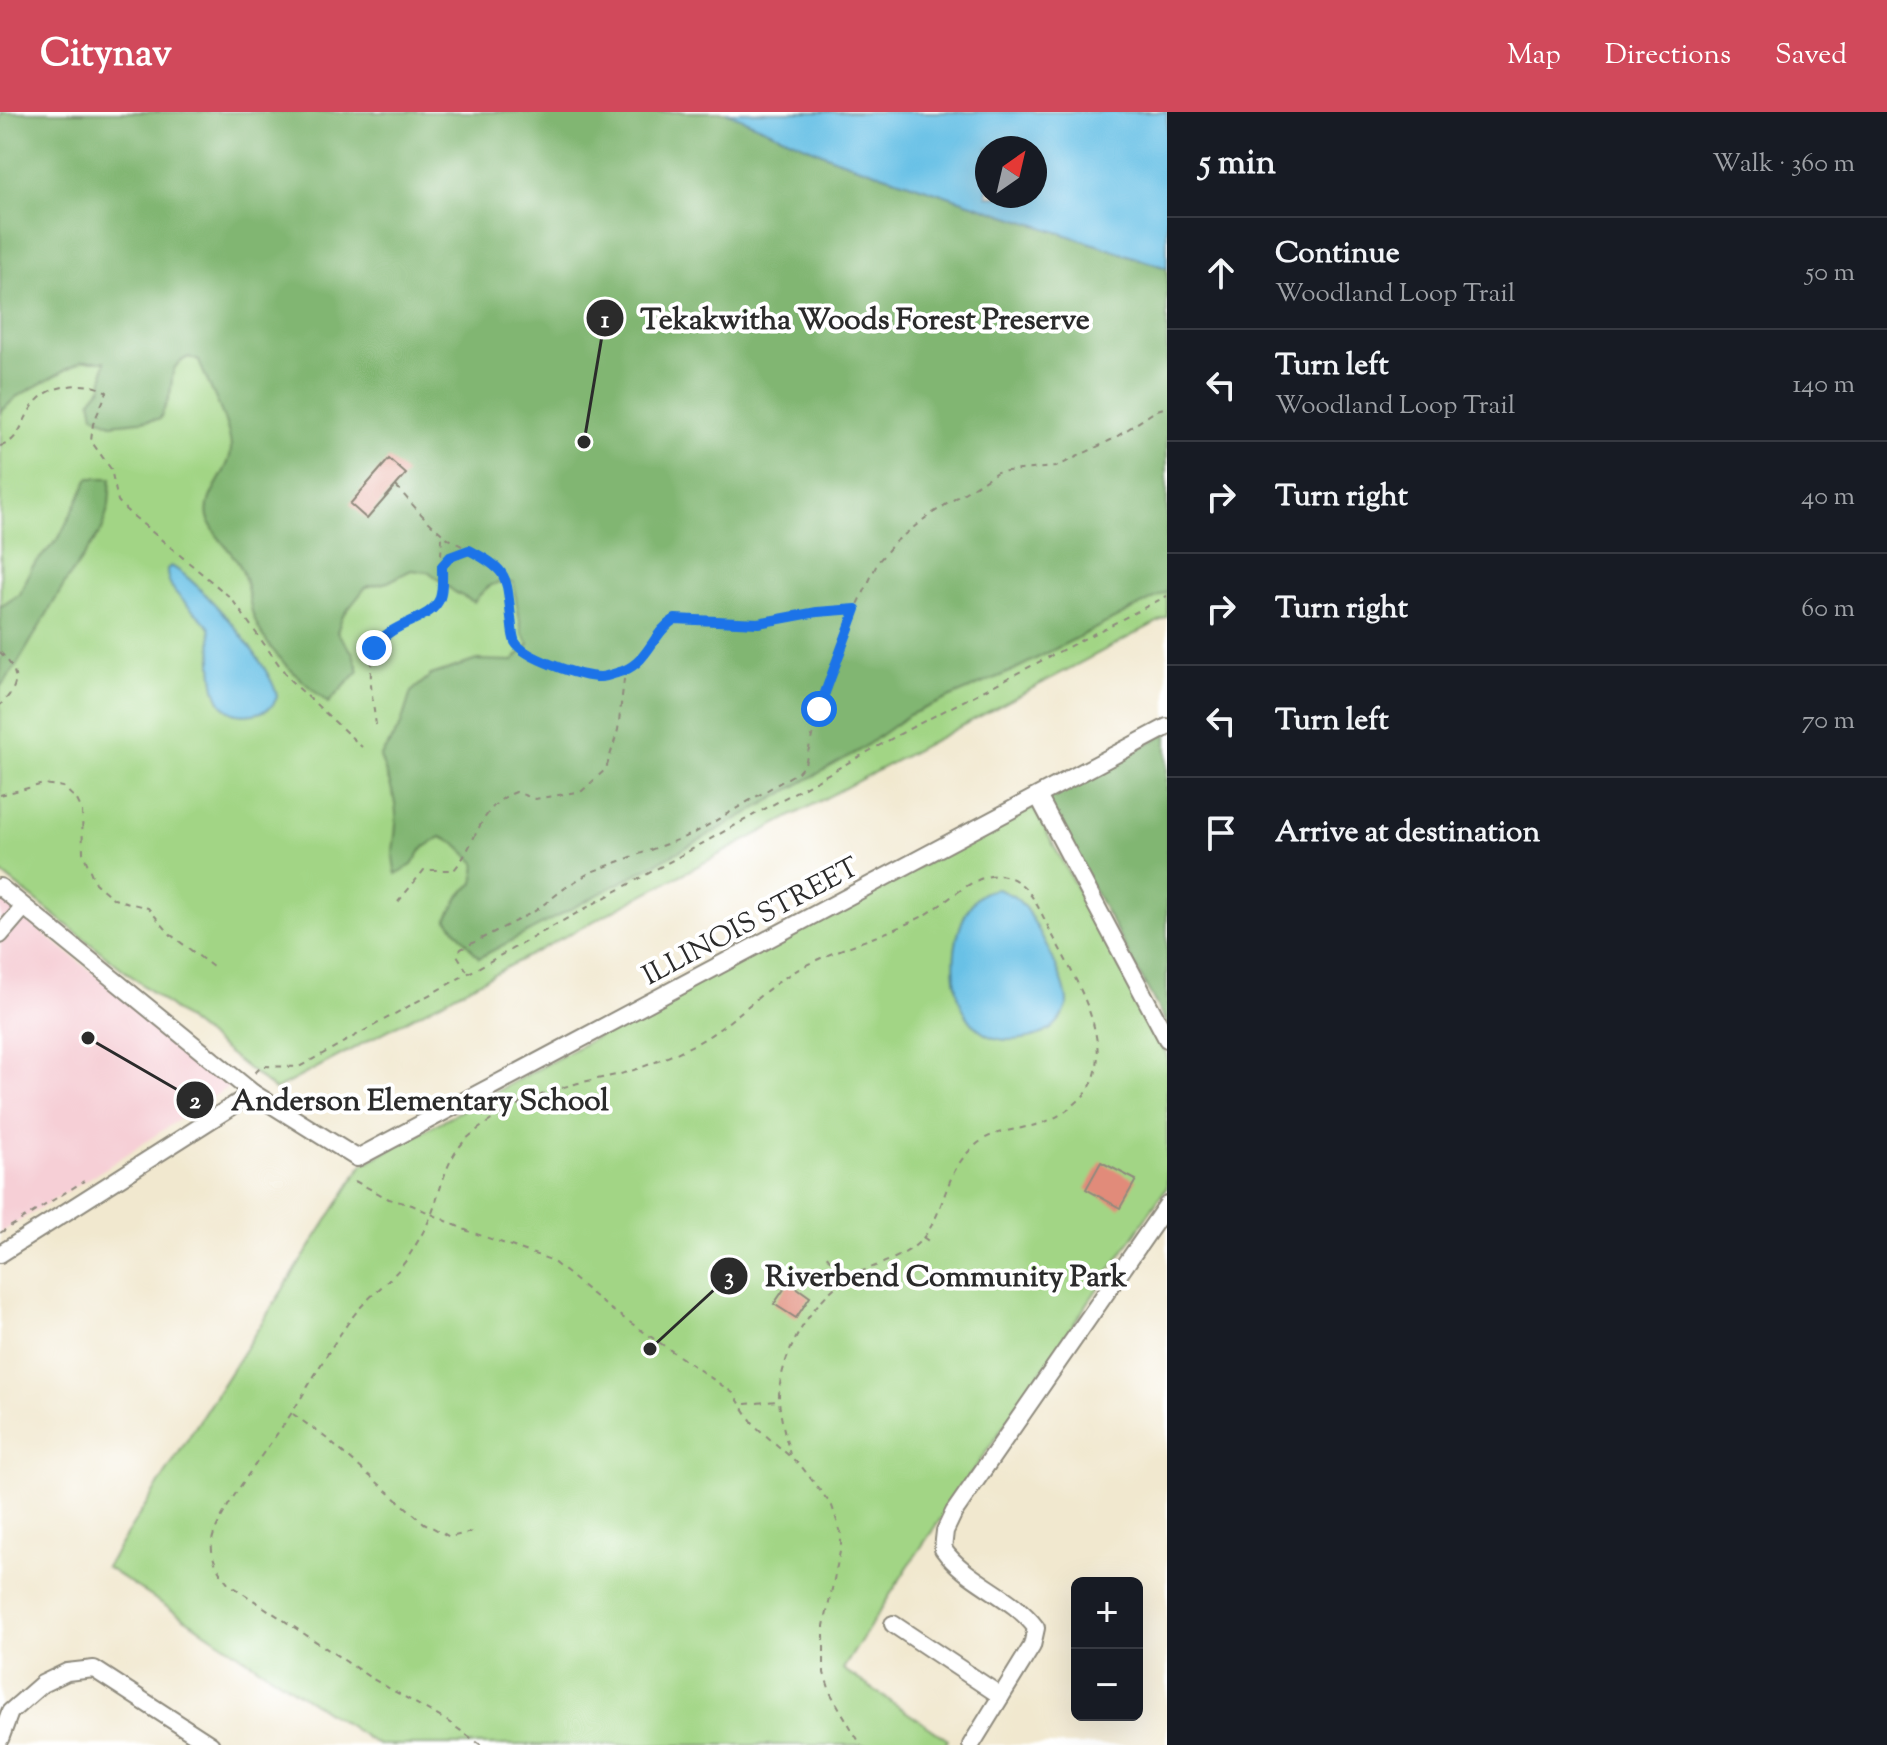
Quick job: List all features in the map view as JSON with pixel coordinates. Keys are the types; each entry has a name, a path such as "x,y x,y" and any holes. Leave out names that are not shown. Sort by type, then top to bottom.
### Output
{"street":[{"name":"ILLINOIS STREET","path":"253,1093 357,1158 1167,727"},
{"path":"1038,796 1167,1039"},
{"path":"0,887 253,1093 0,1254"},
{"path":"0,935 24,907"},
{"path":"971,1745 1032,1646 1036,1628 1023,1611 953,1563 943,1549 945,1531 954,1512 1167,1205"},
{"path":"893,1624 1001,1696"},
{"path":"0,1739 5,1710 42,1684 67,1672 94,1669 211,1745"}],"path":[{"path":"0,446 13,439 32,405 47,392 77,385 99,387 107,392 93,424 91,441 111,469 118,501 231,598 290,680 362,747"},
{"path":"468,972 457,955 461,949 535,911 591,872 693,834 798,772 805,764 819,709 870,577 888,550 915,525 997,472 1056,467 1113,439 1157,410 1167,407"},
{"path":"396,486 442,533 498,566 507,579 514,640 523,651 592,676 602,677 625,670 645,656 661,631 675,619 758,623 817,612 856,609"},
{"path":"376,725 370,673 374,648 390,631 426,615 439,602 442,533"},
{"path":"442,566 450,557 469,550"},
{"path":"299,1067 909,729 1167,596"},
{"path":"0,652 10,662 16,684 0,705"},
{"path":"398,902 424,870 454,870 483,820 501,798 516,792 535,799 582,791 606,769 614,745 625,670"},
{"path":"0,795 44,784 63,787 77,800 82,810 83,853 95,883 114,899 148,908 171,935 213,967"},
{"path":"481,1745 277,1614 242,1595 219,1572 213,1558 212,1543 218,1527 339,1336 358,1310 397,1274 432,1214 446,1165 471,1134 538,1097 630,1071 707,1038 798,969 922,917 975,880 993,874 1010,877 1030,894 1091,1014 1097,1036 1096,1076 1079,1101 1063,1113 1045,1122 994,1134 979,1142 955,1167 923,1237 905,1252 844,1281 823,1298 788,1357 780,1383 779,1400 790,1455"},
{"path":"355,1181 389,1199 412,1205 468,1231 551,1260 609,1308 733,1393 755,1426 790,1455 832,1506 841,1533 841,1547 824,1626 824,1673 831,1694 861,1745"},
{"path":"923,1237 931,1243"},
{"path":"827,1256 844,1281"},
{"path":"742,1404 779,1400"},
{"path":"292,1413 326,1438 424,1523 450,1537 472,1532"}],"shaded area":[{"path":"0,899 233,1084 0,1233"}],"green space":[{"path":"1,112 726,112 836,159 975,205 975,208 985,208 1167,268 1167,617 275,1090 0,872"},
{"path":"3,112 726,112 836,159 975,205 975,208 985,208 1167,268 1167,592 1014,670 909,715 860,750 479,958 447,919 460,895 474,883 476,863 456,844 441,837 422,849 412,865 396,874 393,853 395,806 380,757 400,727 411,692 431,675 477,660 513,661 529,644 522,633 513,582 490,586 474,602 456,593 429,572 411,570 388,582 366,587 342,617 337,632 353,653 359,671 328,703 284,664 266,641 253,615 241,568 210,524 209,499 227,466 231,448 223,416 199,361 189,357 175,368 170,394 160,419 111,424 94,415 91,400 102,387 105,361 82,361 16,397 0,413 0,117"},
{"path":"89,478 111,478 109,505 102,530 0,687 0,607 20,594 32,567 59,538"},
{"path":"1167,733 1167,1025 1045,799"},
{"path":"1033,807 1167,1055 1167,1187 909,1565 843,1669 948,1740 945,1745 378,1745 106,1567 363,1164 707,977"}],"water":[{"path":"726,112 1167,112 1167,268 985,208 1047,208 1047,136 975,136 975,205 836,159"},
{"path":"171,566 184,574 216,606 263,666 277,697 268,709 253,714 237,714 225,708 218,698 212,669 210,628 171,586 167,569"},
{"path":"997,889 1016,898 1032,919 1056,966 1066,994 1066,1007 1056,1024 1046,1032 1026,1039 1010,1040 988,1035 972,1022 961,1003 955,980 959,932 967,911 982,894"}],"building":[{"path":"389,459 406,474 367,519 350,504"},
{"path":"1101,1162 1136,1180 1120,1208 1086,1189"},
{"path":"789,1282 810,1297 796,1318 774,1304"}],"place":[{"name":"Tekakwitha Woods Forest Preserve","path":"584,442"},
{"name":"Anderson Elementary School","path":"88,1038"},
{"name":"Riverbend Community Park","path":"650,1349"}],"route":[{"path":"374,648 380,639 399,625 426,615 439,602 442,566 450,557 469,550 498,566 507,579 514,640 523,651 592,676 602,677 637,664 661,631 675,619 758,623 817,612 856,609 819,709"}]}
